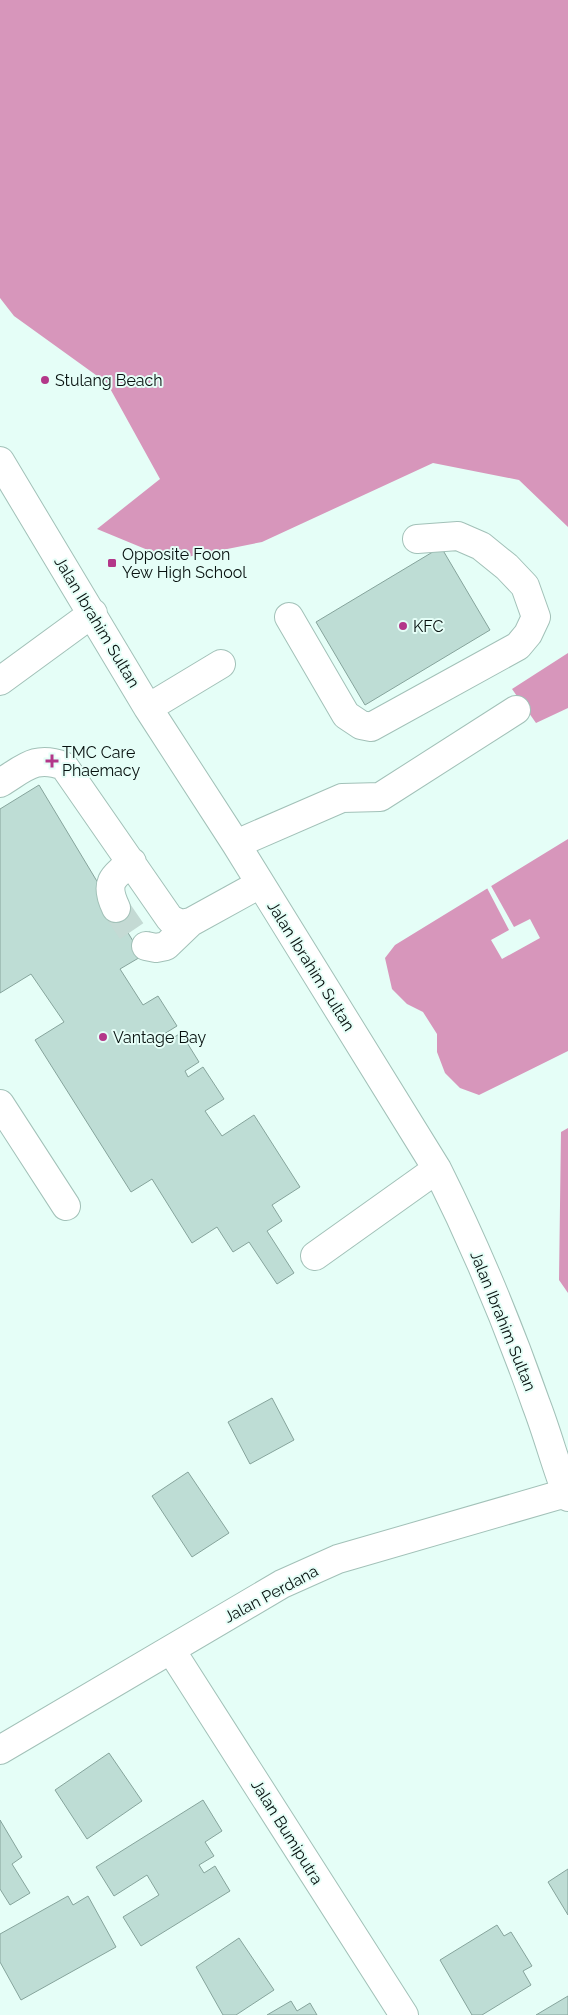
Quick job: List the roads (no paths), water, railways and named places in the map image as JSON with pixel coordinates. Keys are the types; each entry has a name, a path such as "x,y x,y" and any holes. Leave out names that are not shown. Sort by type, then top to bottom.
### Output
{"street":[{"name":"Jalan Ibrahim Sultan","path":"0,461 93,613 148,708 236,844 437,1169 457,1209 512,1342 536,1403 567,1495"},
{"path":"290,616 346,716 361,725 371,727 518,646 528,634 536,617 525,586 507,567 481,546 458,536 417,539"},
{"path":"0,680 93,613"},
{"path":"148,708 221,664"},
{"path":"236,844 342,798 380,797 516,710"},
{"path":"0,783 36,761 52,761 64,766 170,919 180,924 191,922"},
{"path":"116,908 110,892 111,882 114,875 132,862"},
{"path":"146,946 156,948 166,946 191,922 260,884"},
{"path":"0,1104 66,1206"},
{"path":"315,1256 437,1169"},
{"name":"Jalan Perdana","path":"0,1750 282,1584 338,1559 567,1495"},
{"name":"Jalan Bumiputra","path":"171,1650 404,2015"}],"tunnel":[{"path":"116,908 137,939 146,946"}],"place":[{"name":"Stulang Beach","path":"45,380"},
{"name":"Opposite Foon Yew High School","path":"112,563"},
{"name":"KFC","path":"403,626"},
{"name":"TMC Care Phaemacy","path":"52,761"},
{"name":"Vantage Bay","path":"103,1037"}]}
